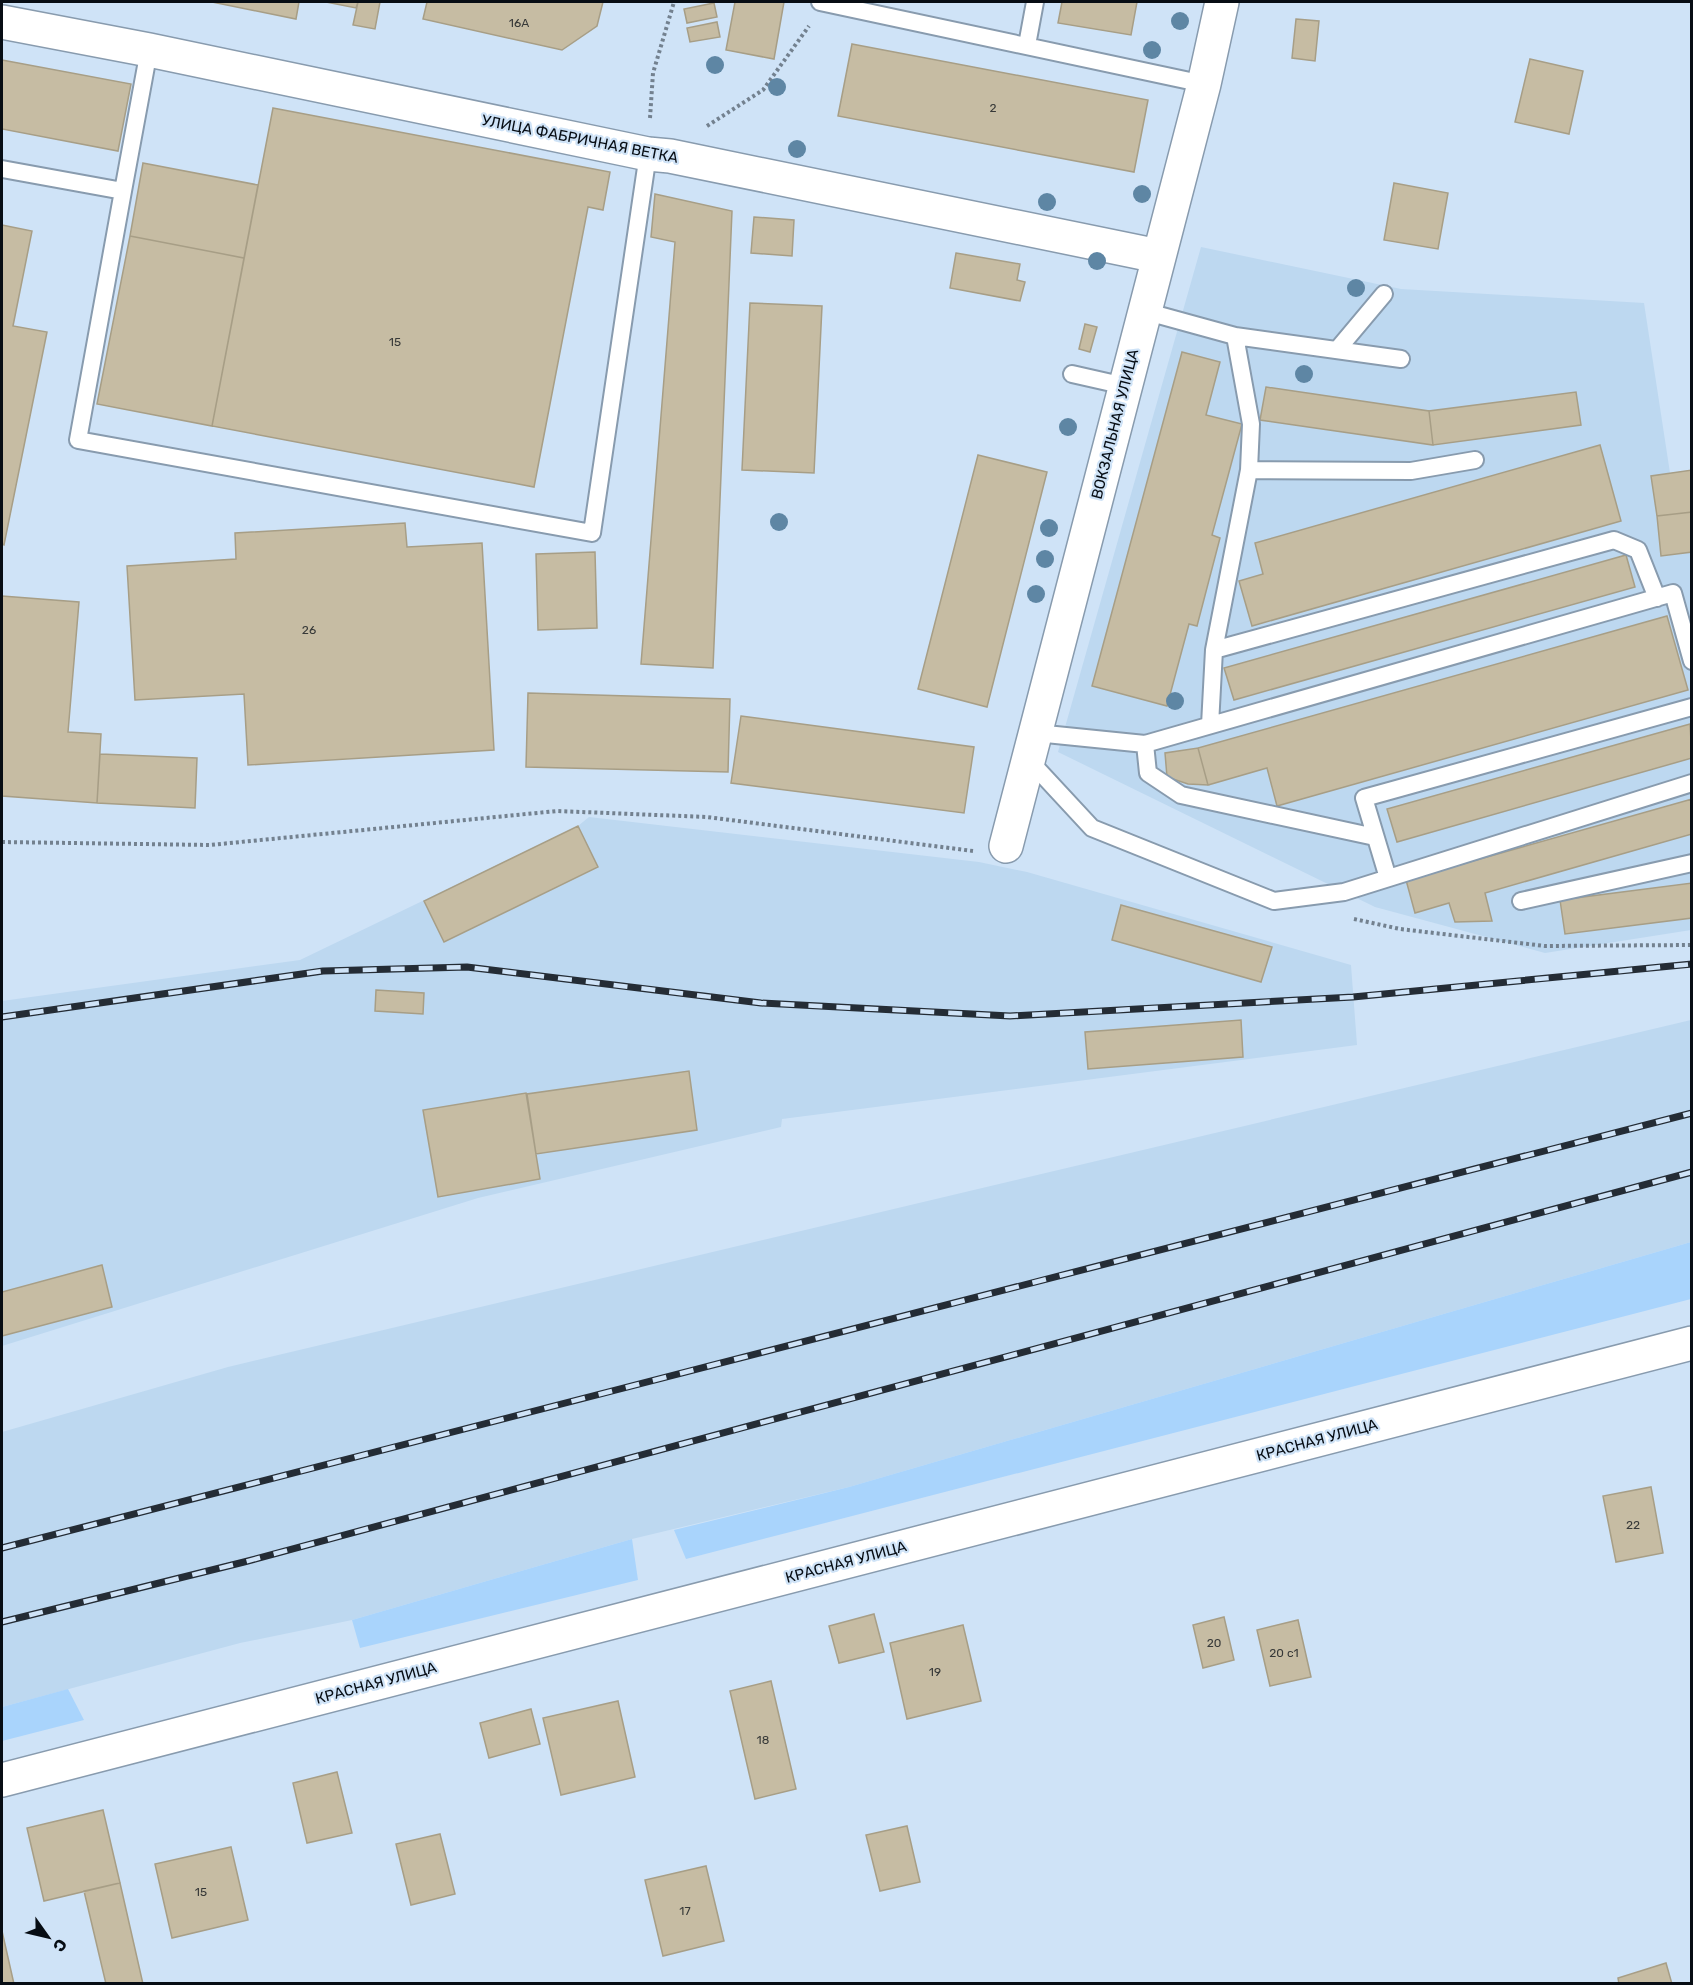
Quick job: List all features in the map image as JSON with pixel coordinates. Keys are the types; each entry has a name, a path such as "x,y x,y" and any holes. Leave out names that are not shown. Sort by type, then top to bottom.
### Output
{"street":[{"name":"ВОКЗАЛЬНАЯ УЛИЦА","path":"1006,846 1204,84 1222,2"},
{"name":"УЛИЦА ФАБРИЧНАЯ ВЕТКА","path":"2,22 1158,256"},
{"name":"КРАСНАЯ УЛИЦА","path":"2,1780 1692,1343"}],"lane":[{"path":"823,2 1204,84"},
{"path":"1027,45 1035,2"},
{"path":"149,50 78,440 592,532 659,155"},
{"path":"2,169 123,191"},
{"path":"1337,350 1384,294"},
{"path":"1144,311 1235,336 1401,359"},
{"path":"1210,725 1214,650 1249,470 1251,424 1235,336"},
{"path":"1072,374 1125,386"},
{"path":"1249,470 1411,471 1475,460"},
{"path":"1214,650 1614,540 1638,550 1657,598"},
{"path":"1032,746 1145,744 1673,593 1692,661"},
{"path":"1388,878 1364,798 1692,707"},
{"path":"1145,744 1148,773 1181,795 1376,837"},
{"path":"1032,746 1092,828 1274,901 1344,892 1692,783"},
{"path":"1521,901 1692,863"}],"path":[{"path":"674,2 653,73 659,155 763,90 823,2"},
{"path":"2,842 210,845 556,812 707,817 969,852 1006,846"},
{"path":"1343,916 1400,929 1545,946 1692,945"}],"shaded area":[{"path":"1201,247 1401,289 1644,303 1670,473 1691,470 1691,930 1545,953 1375,907 1058,752"},
{"path":"589,817 979,862 1027,872 1351,965 1357,1045 782,1119 781,1127 478,1198 2,1346 2,1001 300,960 578,826"},
{"path":"1691,1020 1691,1242 849,1487 632,1539 352,1620 240,1643 2,1707 2,1432 228,1367"},
{"path":"1691,1242 1691,1299 686,1559 674,1530 849,1487"},
{"path":"632,1539 638,1580 360,1648 352,1620"},
{"path":"68,1689 84,1720 2,1741 2,1707"}],"building":[{"path":"212,2 299,2 296,19"},
{"path":"326,2 358,2 356,8"},
{"path":"358,2 380,2 375,29 353,25"},
{"path":"427,2 603,2 597,26 562,50 423,19"},
{"path":"735,2 784,2 774,59 726,50"},
{"path":"1062,2 1137,2 1131,35 1058,23"},
{"path":"714,3 717,17 687,23 684,9"},
{"path":"1296,19 1319,21 1315,61 1292,58"},
{"path":"717,22 720,37 690,42 687,28"},
{"path":"852,44 1148,100 1134,172 838,116"},
{"path":"1530,59 1583,71 1569,134 1515,122"},
{"path":"2,60 131,84 118,151 2,129"},
{"path":"273,108 610,172 603,210 588,207 534,487 212,426"},
{"path":"143,163 258,185 244,258 130,236"},
{"path":"1394,183 1448,193 1438,249 1384,240"},
{"path":"655,194 732,211 713,668 641,664 675,242 651,237"},
{"path":"754,217 794,220 792,256 751,253"},
{"path":"2,225 32,231 13,326 47,332 4,545 2,544"},
{"path":"130,236 244,258 212,426 97,404"},
{"path":"956,253 1020,264 1017,280 1025,282 1020,301 950,288"},
{"path":"750,303 822,306 814,473 742,470"},
{"path":"1085,324 1097,327 1090,352 1079,349"},
{"path":"1182,352 1220,362 1206,415 1242,424 1212,535 1220,538 1197,626 1189,624 1167,706 1092,686"},
{"path":"1266,387 1429,411 1433,445 1260,420"},
{"path":"1576,392 1581,425 1433,445 1429,411"},
{"path":"1600,445 1621,521 1252,626 1239,581 1263,574 1255,543"},
{"path":"978,455 1047,472 987,707 918,689"},
{"path":"1692,470 1692,512 1657,516 1651,476"},
{"path":"1692,512 1692,552 1661,556 1657,516"},
{"path":"405,523 407,547 482,543 494,750 248,765 244,694 135,700 127,566 236,559 235,533"},
{"path":"595,552 597,628 538,630 536,554"},
{"path":"1626,555 1635,587 1234,700 1224,668"},
{"path":"2,596 79,602 68,732 101,734 97,803 2,796"},
{"path":"1667,616 1688,690 1277,806 1267,768 1208,785 1198,748"},
{"path":"528,693 730,699 728,772 526,767"},
{"path":"741,716 974,747 964,813 731,783"},
{"path":"1690,724 1692,758 1397,842 1387,809"},
{"path":"1198,748 1208,785 1188,784 1167,777 1165,753"},
{"path":"100,754 197,758 195,808 97,803"},
{"path":"1692,799 1692,834 1485,893 1492,921 1455,922 1449,903 1415,913 1406,880"},
{"path":"578,826 598,867 444,942 424,901"},
{"path":"1692,883 1692,918 1565,934 1560,900"},
{"path":"1121,905 1272,947 1261,982 1112,940"},
{"path":"376,990 424,993 423,1014 375,1011"},
{"path":"1241,1020 1243,1057 1088,1069 1085,1032"},
{"path":"689,1071 697,1130 536,1154 527,1094"},
{"path":"526,1093 540,1179 438,1197 423,1110"},
{"path":"102,1265 112,1307 2,1336 2,1292"},
{"path":"1651,1487 1663,1553 1616,1562 1603,1496"},
{"path":"874,1614 884,1652 839,1663 829,1626"},
{"path":"1224,1617 1234,1660 1203,1668 1193,1625"},
{"path":"1298,1620 1311,1677 1270,1686 1257,1630"},
{"path":"963,1625 981,1701 907,1719 890,1643"},
{"path":"771,1681 796,1789 755,1799 730,1691"},
{"path":"618,1701 635,1777 561,1795 543,1718"},
{"path":"531,1709 540,1744 489,1758 480,1723"},
{"path":"337,1772 352,1833 307,1843 293,1783"},
{"path":"103,1810 120,1883 44,1901 27,1828"},
{"path":"907,1826 920,1882 880,1891 866,1835"},
{"path":"440,1834 455,1894 411,1905 396,1844"},
{"path":"231,1847 248,1920 172,1938 155,1864"},
{"path":"706,1866 724,1941 663,1956 645,1880"},
{"path":"120,1883 143,1984 106,1984 84,1891"},
{"path":"2,1931 14,1984 2,1984"},
{"path":"1666,1963 1672,1984 1619,1984 1618,1978"}],"railway":[{"path":"2,1017 323,971 467,967 761,1003 1010,1016 1353,997 1692,964"},
{"path":"2,1548 1692,1113"},
{"path":"2,1622 244,1562 1692,1172"}]}
